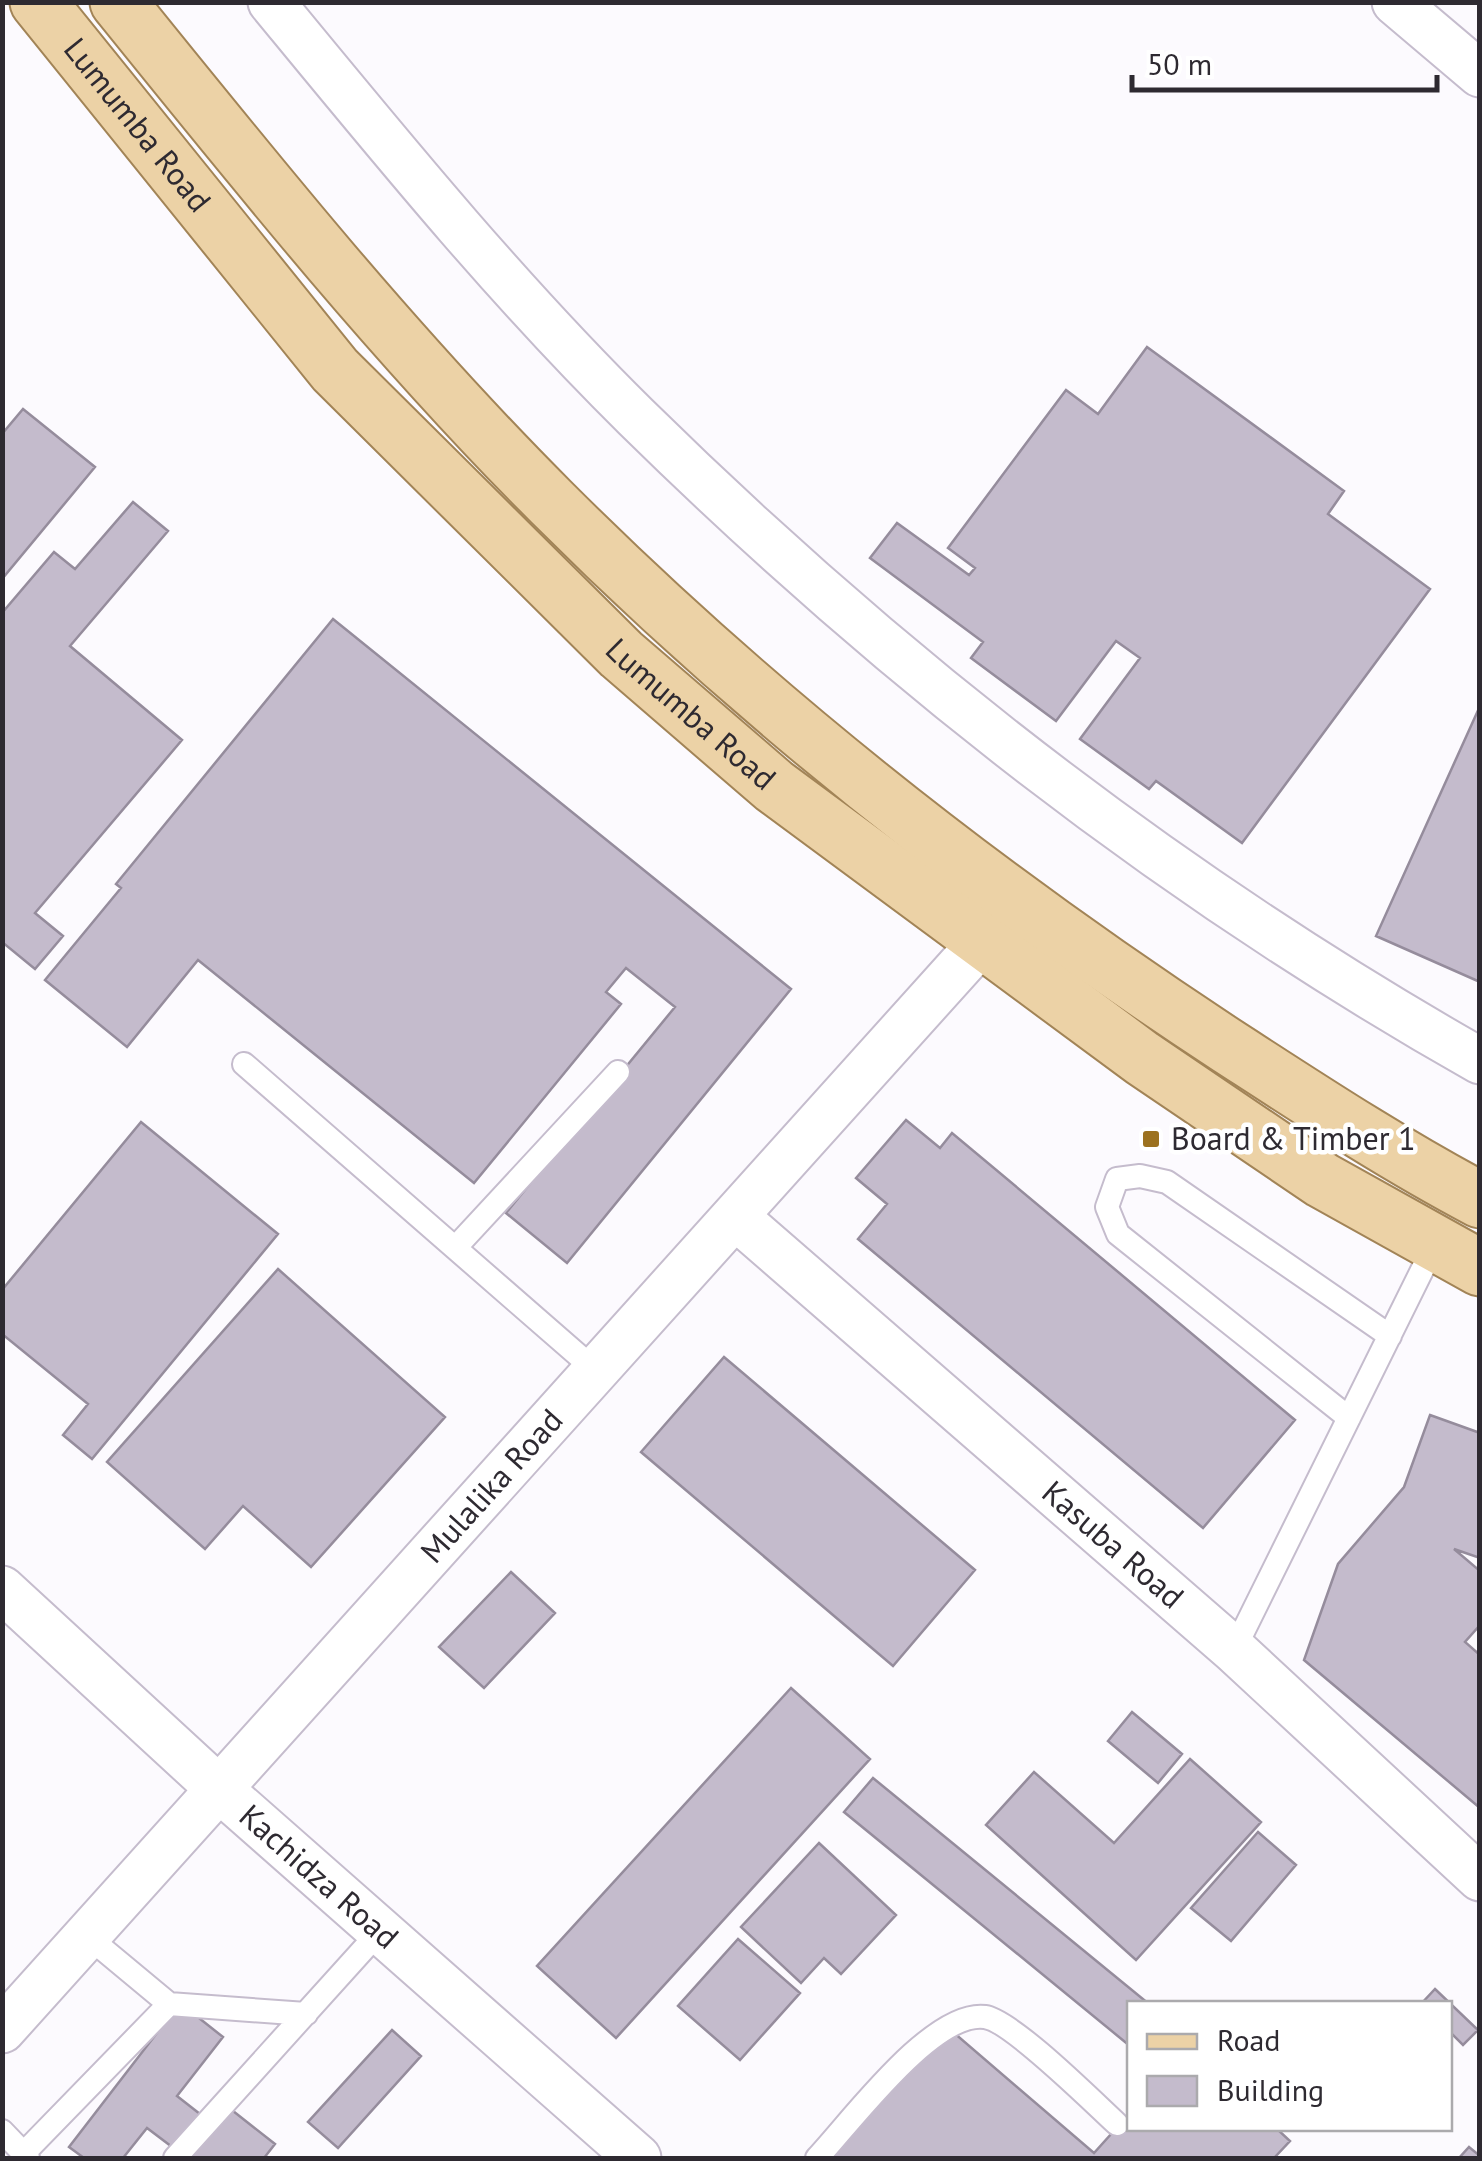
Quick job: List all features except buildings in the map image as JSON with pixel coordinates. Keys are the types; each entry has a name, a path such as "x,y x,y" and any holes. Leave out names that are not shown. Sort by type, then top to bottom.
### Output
{"main road":[{"name":"Lumumba Road","path":"38,2 335,370 621,654 774,786 982,943 1250,1134 1457,1257"},
{"name":"Lumumba Road","path":"119,3 439,385 553,504 861,783 1163,1004 1347,1124 1480,1200"}],"street":[{"path":"272,2 480,250 634,415 950,703 1090,811 1276,937 1480,1060"},
{"path":"1394,2 1480,74"},
{"name":"Mulalika Road","path":"2,2030 594,1370 738,1218 1018,901"},
{"name":"Kasuba Road","path":"738,1218 1234,1650 1480,1878"},
{"name":"Kachidza Road","path":"2,1588 217,1787 638,2158"}],"lane":[{"path":"244,1064 594,1370"},
{"path":"455,1248 618,1072"},
{"path":"1348,1418 1118,1234 1107,1207 1117,1179 1140,1176 1167,1182 1390,1336"},
{"path":"1234,1650 1390,1336 1457,1257"},
{"path":"175,2158 380,1931"},
{"path":"86,1934 170,2004 306,2014"},
{"path":"2,2132 26,2156 170,2004"},
{"path":"817,2158 921,2047 950,2022 986,2017 1014,2032 1117,2124"}],"place":[{"name":"Board & Timber 1","path":"1151,1139"}]}
